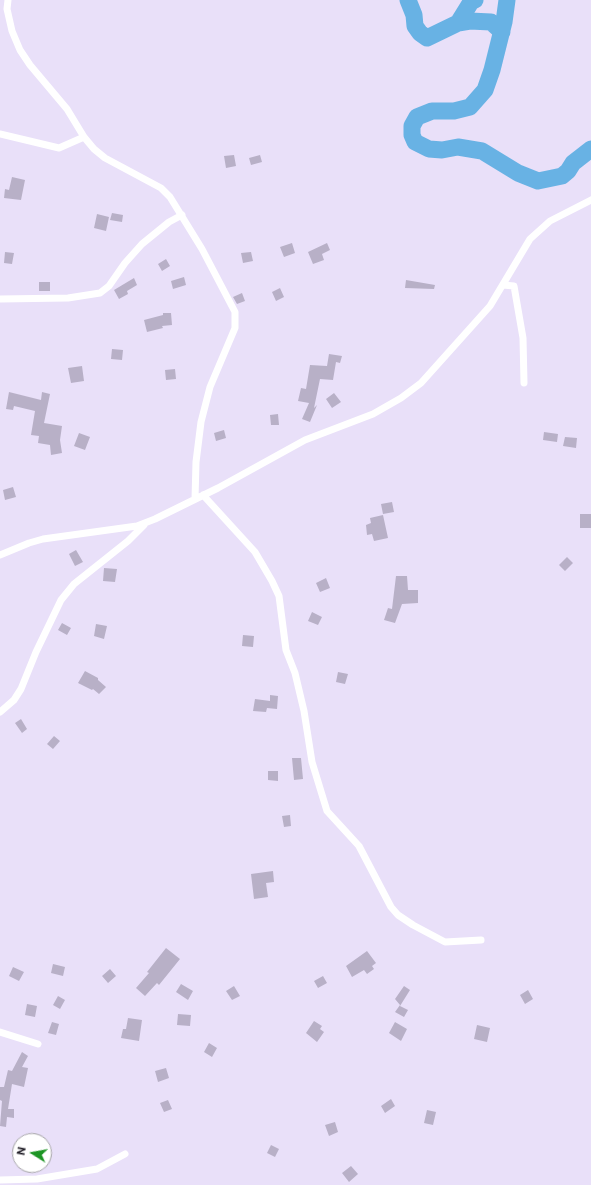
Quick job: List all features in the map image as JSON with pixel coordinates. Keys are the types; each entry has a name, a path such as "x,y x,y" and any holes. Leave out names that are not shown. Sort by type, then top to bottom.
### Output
{"street":[{"path":"8,0 7,8 12,31 20,50 67,108 84,137 104,158 161,188 170,197 182,215 229,300 236,320 231,339 210,387 201,422 196,462 196,498"},
{"path":"0,134 59,148 84,137"},
{"path":"0,555 29,542 43,539 137,526 203,495 305,440 373,414 401,398 420,383 490,306 530,239 550,221 591,200"},
{"path":"0,298 68,298 100,293 109,286 125,263 142,244 169,222 182,215"},
{"path":"504,284 514,286 523,338 524,383"},
{"path":"203,495 255,552 279,596 286,650 295,674 304,711 312,762 327,811 359,846 391,907 398,915 445,942 481,940"},
{"path":"0,712 14,700 21,689 47,626 61,600 74,584 128,541 147,522"},
{"path":"0,1032 38,1044"},
{"path":"0,1180 37,1179 97,1169 125,1154"}],"building":[{"path":"234,155 236,166 226,168 224,156"},
{"path":"260,155 262,162 251,165 249,158"},
{"path":"12,177 25,180 21,200 4,198 5,189 9,190"},
{"path":"112,213 123,215 122,222 110,220"},
{"path":"97,214 109,217 106,231 94,228"},
{"path":"292,243 295,253 284,257 280,247"},
{"path":"327,243 330,250 322,254 324,260 313,264 308,252"},
{"path":"5,252 14,253 12,264 4,263"},
{"path":"251,252 253,261 243,263 241,253"},
{"path":"166,259 170,266 162,271 158,264"},
{"path":"184,277 186,285 173,289 171,281"},
{"path":"134,278 137,285 127,291 128,294 119,299 114,290"},
{"path":"406,280 435,285 434,289 405,288"},
{"path":"39,282 50,282 50,291 39,291"},
{"path":"280,288 284,297 276,301 272,292"},
{"path":"242,293 245,301 237,304 233,297"},
{"path":"163,313 171,313 172,325 162,326 163,328 147,332 144,320 163,315"},
{"path":"112,349 123,350 122,360 111,359"},
{"path":"329,354 342,356 340,363 336,362 333,380 320,379 314,408 317,405 310,422 302,419 309,403 298,401 301,388 306,389 310,365 327,366"},
{"path":"82,366 84,381 71,383 68,368"},
{"path":"175,369 176,379 166,380 165,370"},
{"path":"9,392 41,400 42,392 50,394 44,423 62,426 60,440 62,453 51,455 50,445 38,443 39,436 31,435 35,411 14,406 13,410 6,409"},
{"path":"334,393 341,402 332,408 326,399"},
{"path":"278,414 279,425 271,425 270,415"},
{"path":"224,430 226,438 216,441 214,433"},
{"path":"544,432 558,434 557,442 543,440"},
{"path":"79,433 90,437 85,450 74,446"},
{"path":"565,437 577,438 576,448 563,446"},
{"path":"13,487 16,497 5,500 3,490"},
{"path":"392,502 394,512 383,514 381,504"},
{"path":"580,514 591,514 591,528 580,528"},
{"path":"383,515 388,538 374,541 372,534 367,535 366,525 371,523 370,518"},
{"path":"76,550 83,562 75,566 69,554"},
{"path":"567,557 573,563 565,571 559,565"},
{"path":"104,568 117,569 115,582 103,581"},
{"path":"396,576 407,576 408,590 418,590 418,603 402,604 395,623 384,620 388,608 392,609"},
{"path":"326,578 330,588 320,592 316,583"},
{"path":"312,612 322,617 318,625 308,621"},
{"path":"62,623 71,628 67,635 58,630"},
{"path":"96,624 107,626 104,639 94,636"},
{"path":"243,635 254,636 253,647 242,646"},
{"path":"85,671 98,678 98,680 106,687 99,694 93,689 92,690 78,683"},
{"path":"338,672 348,674 345,684 336,682"},
{"path":"270,695 278,696 277,709 267,708 266,712 253,711 255,699 270,701"},
{"path":"21,719 27,729 22,733 15,723"},
{"path":"54,736 60,741 53,749 47,744"},
{"path":"292,758 301,758 303,779 294,780"},
{"path":"268,771 278,771 278,781 268,780"},
{"path":"290,815 291,826 284,827 282,816"},
{"path":"273,871 274,882 266,883 268,897 254,899 251,874"},
{"path":"166,948 180,959 159,985 157,983 145,996 136,988 149,973 147,972"},
{"path":"367,951 376,963 372,966 374,969 367,974 364,970 352,977 346,966"},
{"path":"53,964 65,967 63,976 51,973"},
{"path":"13,967 24,972 19,981 9,976"},
{"path":"110,969 116,976 108,983 102,976"},
{"path":"323,976 327,983 318,988 314,981"},
{"path":"181,984 193,991 188,1000 176,992"},
{"path":"234,986 240,996 232,1000 226,991"},
{"path":"404,986 410,990 400,1006 408,1010 404,1017 395,1012 400,1005 395,999"},
{"path":"528,990 533,999 525,1004 520,995"},
{"path":"58,996 65,1000 60,1009 53,1005"},
{"path":"27,1004 37,1006 35,1017 25,1015"},
{"path":"178,1014 191,1015 190,1026 177,1025"},
{"path":"128,1018 142,1020 139,1041 121,1038 123,1029 126,1029"},
{"path":"314,1021 322,1026 320,1029 324,1032 317,1042 306,1033"},
{"path":"52,1022 59,1024 56,1035 48,1033"},
{"path":"395,1022 407,1029 401,1041 389,1033"},
{"path":"477,1025 490,1028 487,1042 474,1039"},
{"path":"209,1043 217,1048 212,1057 204,1052"},
{"path":"22,1052 28,1056 22,1067 28,1068 24,1087 12,1084 8,1109 14,1109 14,1118 7,1117 6,1127 0,1126 2,1101 0,1100 0,1087 4,1087 8,1070 12,1071"},
{"path":"166,1068 169,1078 158,1082 155,1071"},
{"path":"391,1099 395,1106 385,1113 381,1106"},
{"path":"168,1100 172,1109 164,1112 160,1103"},
{"path":"427,1110 436,1112 433,1125 424,1123"},
{"path":"335,1122 338,1132 329,1136 325,1125"},
{"path":"271,1145 279,1149 275,1157 267,1153"},
{"path":"351,1166 358,1174 349,1182 342,1173"}],"waterway":[{"path":"408,0 414,15 415,26 420,33 427,38 458,23 471,2 475,0"},
{"path":"507,0 504,22 492,70 485,90 470,107 454,111 432,111 417,117 412,126 412,135 415,142 429,149 442,150 458,147 482,151 518,173 538,181 562,176 568,171 573,163 591,149"},
{"path":"458,23 470,21 491,22 502,32"}]}
